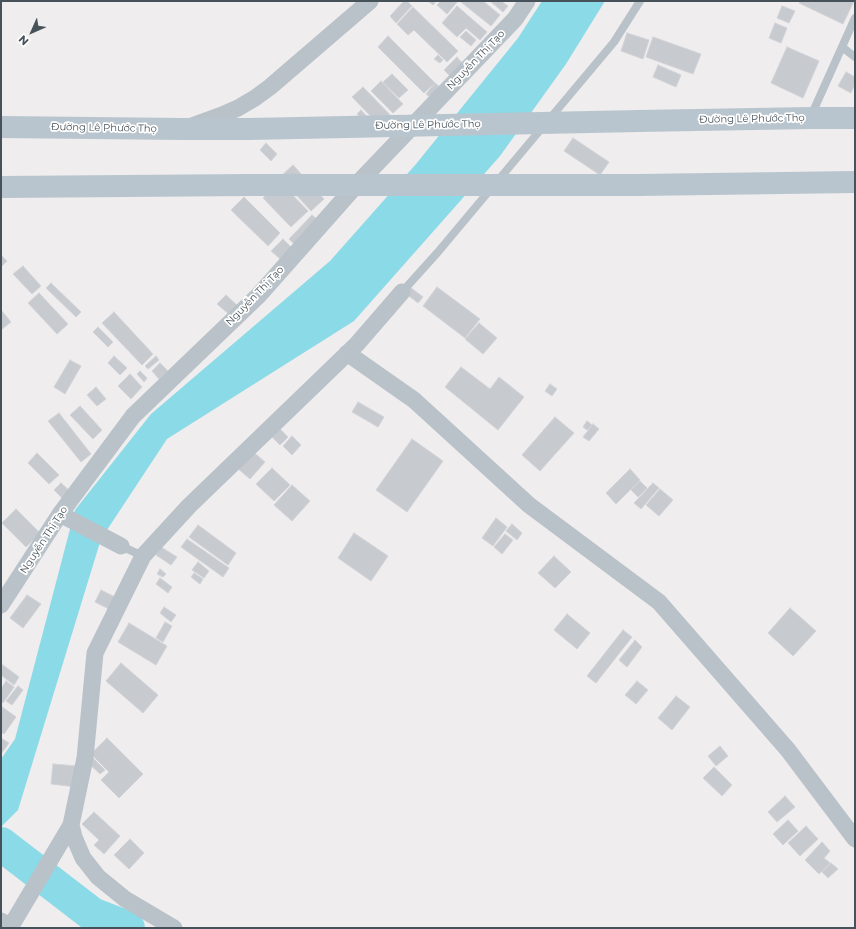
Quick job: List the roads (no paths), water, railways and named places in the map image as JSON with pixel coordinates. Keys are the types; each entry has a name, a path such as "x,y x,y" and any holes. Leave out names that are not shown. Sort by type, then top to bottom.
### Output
{"street":[{"path":"182,129 222,115 255,98 270,87 370,1"},
{"name":"Nguyễn Thị Tạo","path":"1,605 133,416 259,295 359,182 515,19 527,1"},
{"name":"Đường Lê Phước Thọ","path":"1,127 249,129 855,118"},
{"path":"1,187 855,182"},
{"path":"9,925 20,911 67,832 85,758 95,653 143,556 188,506 347,354 402,292"},
{"path":"347,354 414,400 529,504 660,602 788,750 855,839"},
{"path":"63,516 122,546"},
{"path":"67,832 74,837 83,858 98,877 126,899 174,928"}],"lane":[{"path":"402,292 438,252 614,42 640,1"},
{"path":"811,118 855,18"},
{"path":"842,47 855,57"},
{"path":"122,546 143,556"}],"water":[{"path":"542,1 605,1 566,64 500,156 354,321 167,439 101,539 18,810 1,827 1,759 15,739 75,510 151,414 330,261 416,164 518,38"}],"waterway":[{"path":"1,844 92,914 128,928"}]}
